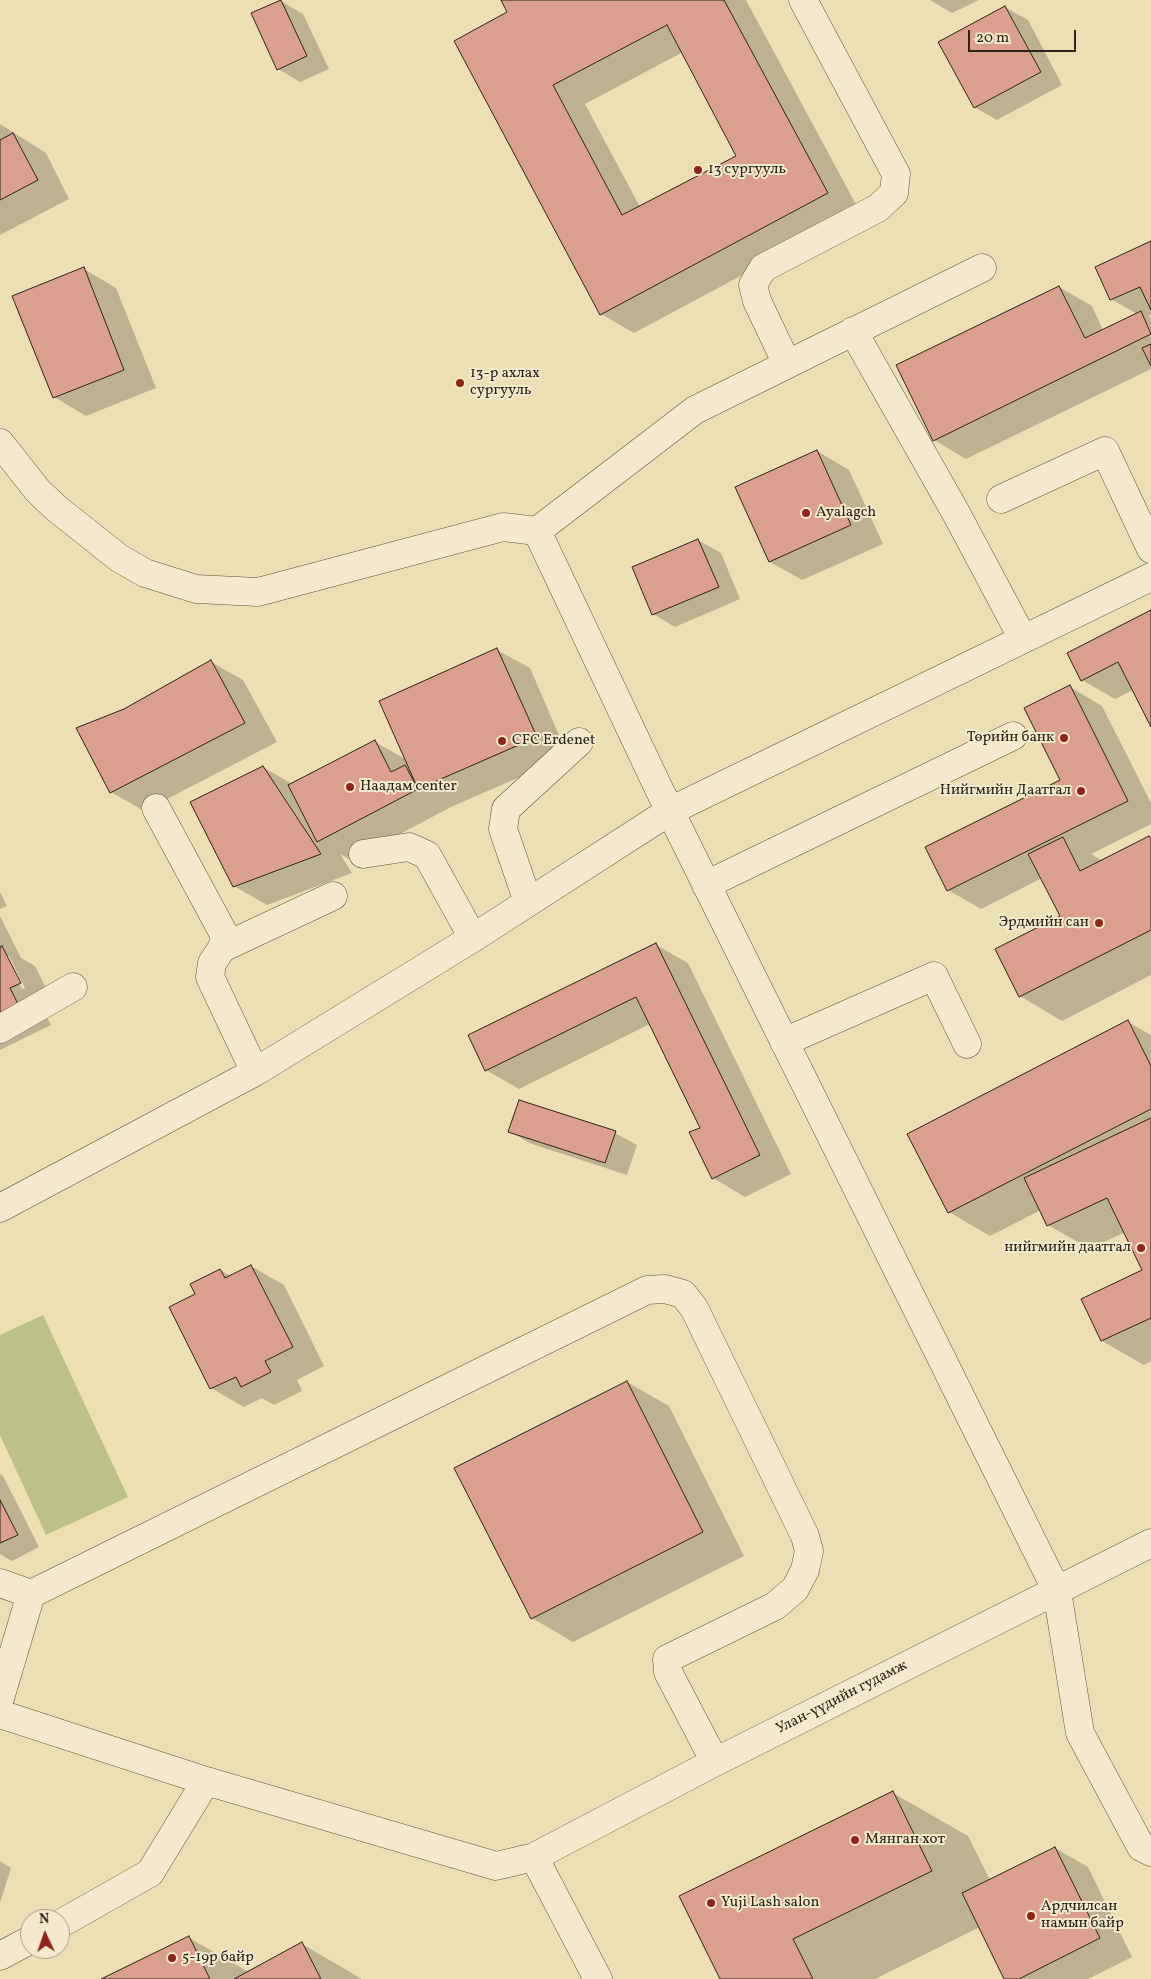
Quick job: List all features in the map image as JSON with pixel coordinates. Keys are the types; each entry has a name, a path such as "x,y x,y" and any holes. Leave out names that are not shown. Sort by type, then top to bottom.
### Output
{"street":[{"path":"787,364 757,301 753,285 763,268 878,208 894,193 896,174 803,0"},
{"path":"0,444 38,491 56,508 119,558 144,573 196,589 258,592 504,526 537,531 695,410 982,268"},
{"path":"853,331 956,513 1024,639"},
{"path":"1001,499 1105,451 1151,549"},
{"path":"537,531 670,812 1057,1590 1080,1734 1141,1847 1151,1852"},
{"path":"0,1208 255,1072 473,938 670,812 1151,577"},
{"path":"706,885 1013,736"},
{"path":"528,902 503,829 506,809 579,742"},
{"path":"156,808 225,936 222,948 212,963 210,977 255,1072"},
{"path":"363,854 409,847 427,855 473,938"},
{"path":"222,948 333,896"},
{"path":"784,1042 934,976 966,1044"},
{"path":"0,1029 74,987"},
{"path":"0,1583 31,1594 647,1290 665,1289 684,1294 694,1308 805,1536 809,1551 805,1570 795,1589 775,1606 667,1659 668,1672 716,1762"},
{"name":"Улан-үүдийн гудамж","path":"0,1714 206,1781 496,1866 534,1857 716,1762 1151,1543"},
{"path":"0,1698 31,1594"},
{"path":"70,1918 150,1874 206,1781"},
{"path":"534,1857 598,1979"},
{"path":"0,1956 20,1945"}],"green space":[{"path":"43,1315 128,1497 46,1535 0,1435 0,1335"}],"building":[{"path":"281,0 307,56 277,70 251,13"},
{"path":"501,0 724,0 828,193 600,315 454,41 507,12","holes":["667,25 736,156 622,215 553,85"]},
{"path":"1005,6 1041,72 974,108 938,42"},
{"path":"13,133 38,180 0,200 0,140"},
{"path":"1151,241 1151,310 1140,287 1110,300 1095,267"},
{"path":"84,267 124,370 53,398 12,296"},
{"path":"1059,286 1085,338 1141,311 1151,334 933,441 896,365"},
{"path":"1151,344 1151,366 1142,348"},
{"path":"817,450 851,525 769,562 735,487"},
{"path":"698,539 719,587 652,615 632,567"},
{"path":"1151,610 1151,727 1118,662 1081,681 1067,653"},
{"path":"497,648 537,737 418,789 379,701"},
{"path":"211,660 245,723 110,793 76,728 124,709"},
{"name":"Нийгмийн Даатгал","path":"1070,685 1128,801 947,891 925,847 1060,780 1024,708"},
{"path":"375,740 391,772 405,765 418,789 317,842 288,785"},
{"path":"263,766 321,854 233,887 190,802"},
{"name":"Эрдмийн сан","path":"1149,836 1151,839 1151,930 1019,997 995,949 1060,916 1028,854 1063,837 1080,871"},
{"path":"656,943 760,1155 712,1179 689,1132 700,1128 636,997 485,1071 468,1035"},
{"path":"2,946 21,983 10,988 19,1006 0,1015 0,947"},
{"path":"1128,1020 1151,1066 1151,1109 948,1213 907,1134"},
{"path":"519,1100 616,1131 605,1163 508,1132"},
{"name":"нийгмийн даатгал","path":"1151,1118 1151,1318 1101,1341 1081,1299 1142,1270 1107,1198 1047,1226 1024,1178"},
{"path":"251,1265 293,1347 265,1361 271,1372 241,1387 236,1377 210,1389 169,1307 195,1294 190,1284 220,1269 225,1278"},
{"path":"627,1381 703,1532 531,1619 454,1468"},
{"path":"0,1500 18,1535 0,1543"},
{"path":"893,1791 932,1871 793,1939 813,1979 720,1979 679,1896"},
{"name":"Ардчилсан намын байр","path":"1055,1847 1100,1938 1019,1979 1004,1979 962,1893"},
{"name":"5-19р байр","path":"189,1936 210,1979 101,1979"},
{"name":"5-19р байр","path":"302,1942 321,1979 234,1979"}],"place":[{"name":"13 сургууль","path":"698,170"},
{"name":"13-р ахлах сургууль","path":"460,383"},
{"name":"Ayalagch","path":"806,513"},
{"name":"Төрийн банк","path":"1064,738"},
{"name":"CFC Erdenet","path":"502,741"},
{"name":"Наадам center","path":"350,787"},
{"name":"Нийгмийн Даатгал","path":"1081,791"},
{"name":"Эрдмийн сан","path":"1099,923"},
{"name":"нийгмийн даатгал","path":"1141,1248"},
{"name":"Мянган хот","path":"855,1840"},
{"name":"Yuji Lash salon","path":"711,1903"},
{"name":"Ардчилсан намын байр","path":"1031,1916"},
{"name":"5-19р байр","path":"172,1958"}]}
